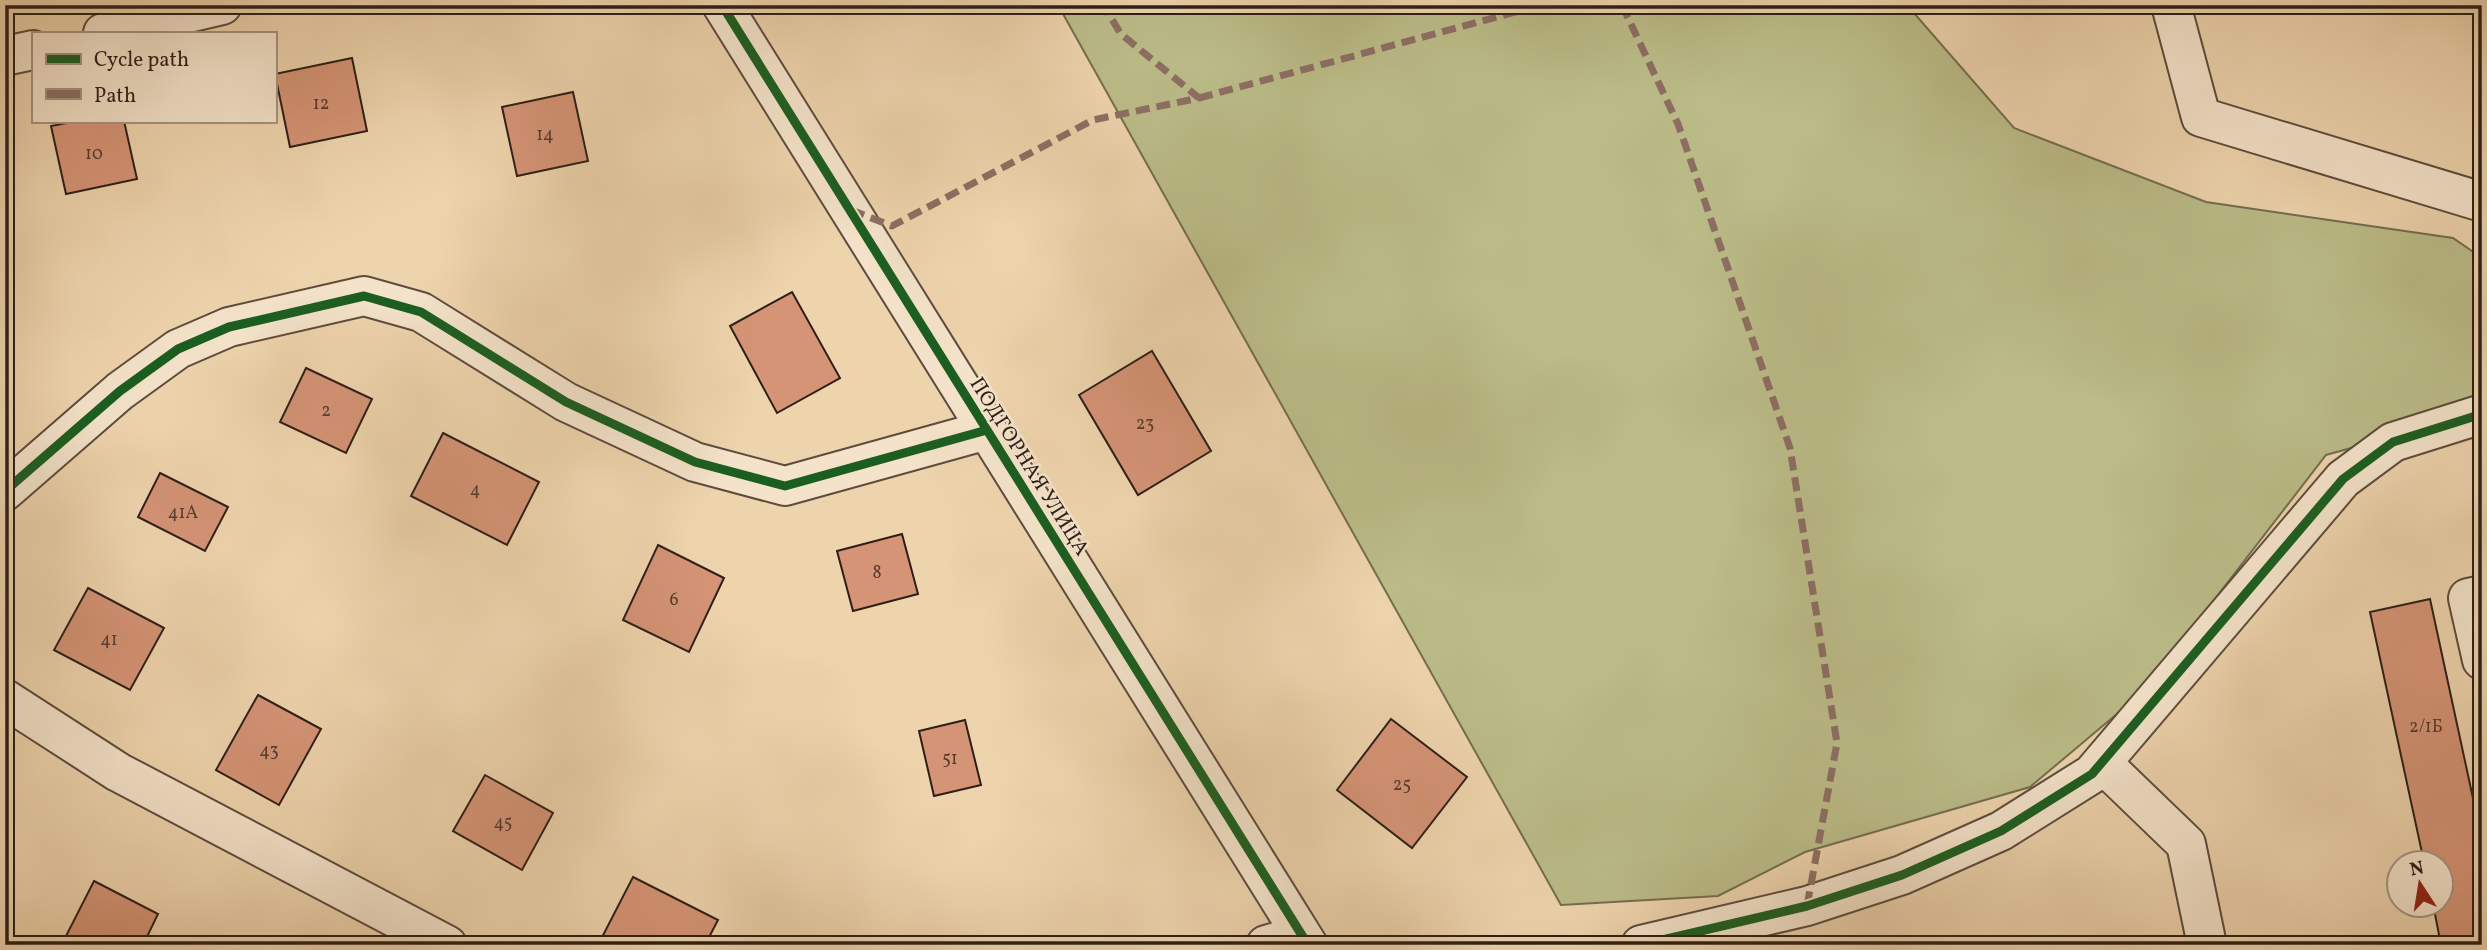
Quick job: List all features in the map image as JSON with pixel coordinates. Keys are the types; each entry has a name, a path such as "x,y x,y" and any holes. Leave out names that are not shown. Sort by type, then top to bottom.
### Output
{"street":[{"path":"107,32 222,5"},
{"name":"ПОДГОРНАЯ УЛИЦА","path":"722,5 987,430 1292,941"},
{"path":"2171,5 2201,117 2482,202"},
{"path":"5,56 32,50"},
{"path":"5,491 120,391 178,349 229,327 364,296 421,312 566,402 695,462 785,486 987,430"},
{"path":"1641,945 1807,906 1902,875 2001,831 2092,775 2343,479 2393,443 2482,414"},
{"path":"2477,599 2482,660"},
{"path":"5,699 118,772 447,945"},
{"path":"2102,763 2186,844 2207,945"}],"green space":[{"path":"1058,5 1907,5 2014,128 2206,202 2453,238 2482,258 2482,412 2326,455 2143,692 2030,787 1805,852 1718,896 1561,905"}],"building":[{"path":"352,58 367,131 290,147 276,74"},
{"path":"573,92 588,161 517,176 502,107"},
{"path":"72,122 124,122 137,179 66,194 51,126"},
{"path":"792,292 840,378 777,413 730,326"},
{"path":"1152,351 1211,451 1138,495 1079,395"},
{"path":"306,368 372,399 346,453 280,422"},
{"path":"443,433 539,482 507,545 411,496"},
{"path":"160,473 228,507 205,551 138,517"},
{"path":"902,534 918,594 853,611 837,551"},
{"path":"658,545 724,578 689,652 623,620"},
{"path":"88,588 164,628 130,690 54,650"},
{"path":"2430,599 2482,840 2482,945 2441,945 2436,918 2456,918 2456,848 2421,848 2370,612"},
{"path":"258,695 321,729 279,805 216,770"},
{"path":"1391,719 1467,777 1412,848 1337,790"},
{"path":"965,720 981,785 934,796 919,731"},
{"path":"485,775 553,813 522,870 453,831"},
{"path":"633,877 718,920 705,945 598,945"},
{"path":"94,881 158,914 143,945 83,945 66,936"}],"marked path":[{"path":"851,210 892,226 1093,120 1199,98 1121,34 1103,5"},
{"path":"1199,98 1541,5"},
{"path":"1622,5 1678,124 1790,448 1837,743 1807,906"}],"cycle path":[{"path":"722,5 1308,945"},
{"path":"5,491 120,391 178,349 229,327 364,296 421,312 566,402 695,462 785,486 987,430"},
{"path":"1641,945 1807,906 1902,875 2001,831 2092,774 2343,479 2393,442 2482,414"}]}
